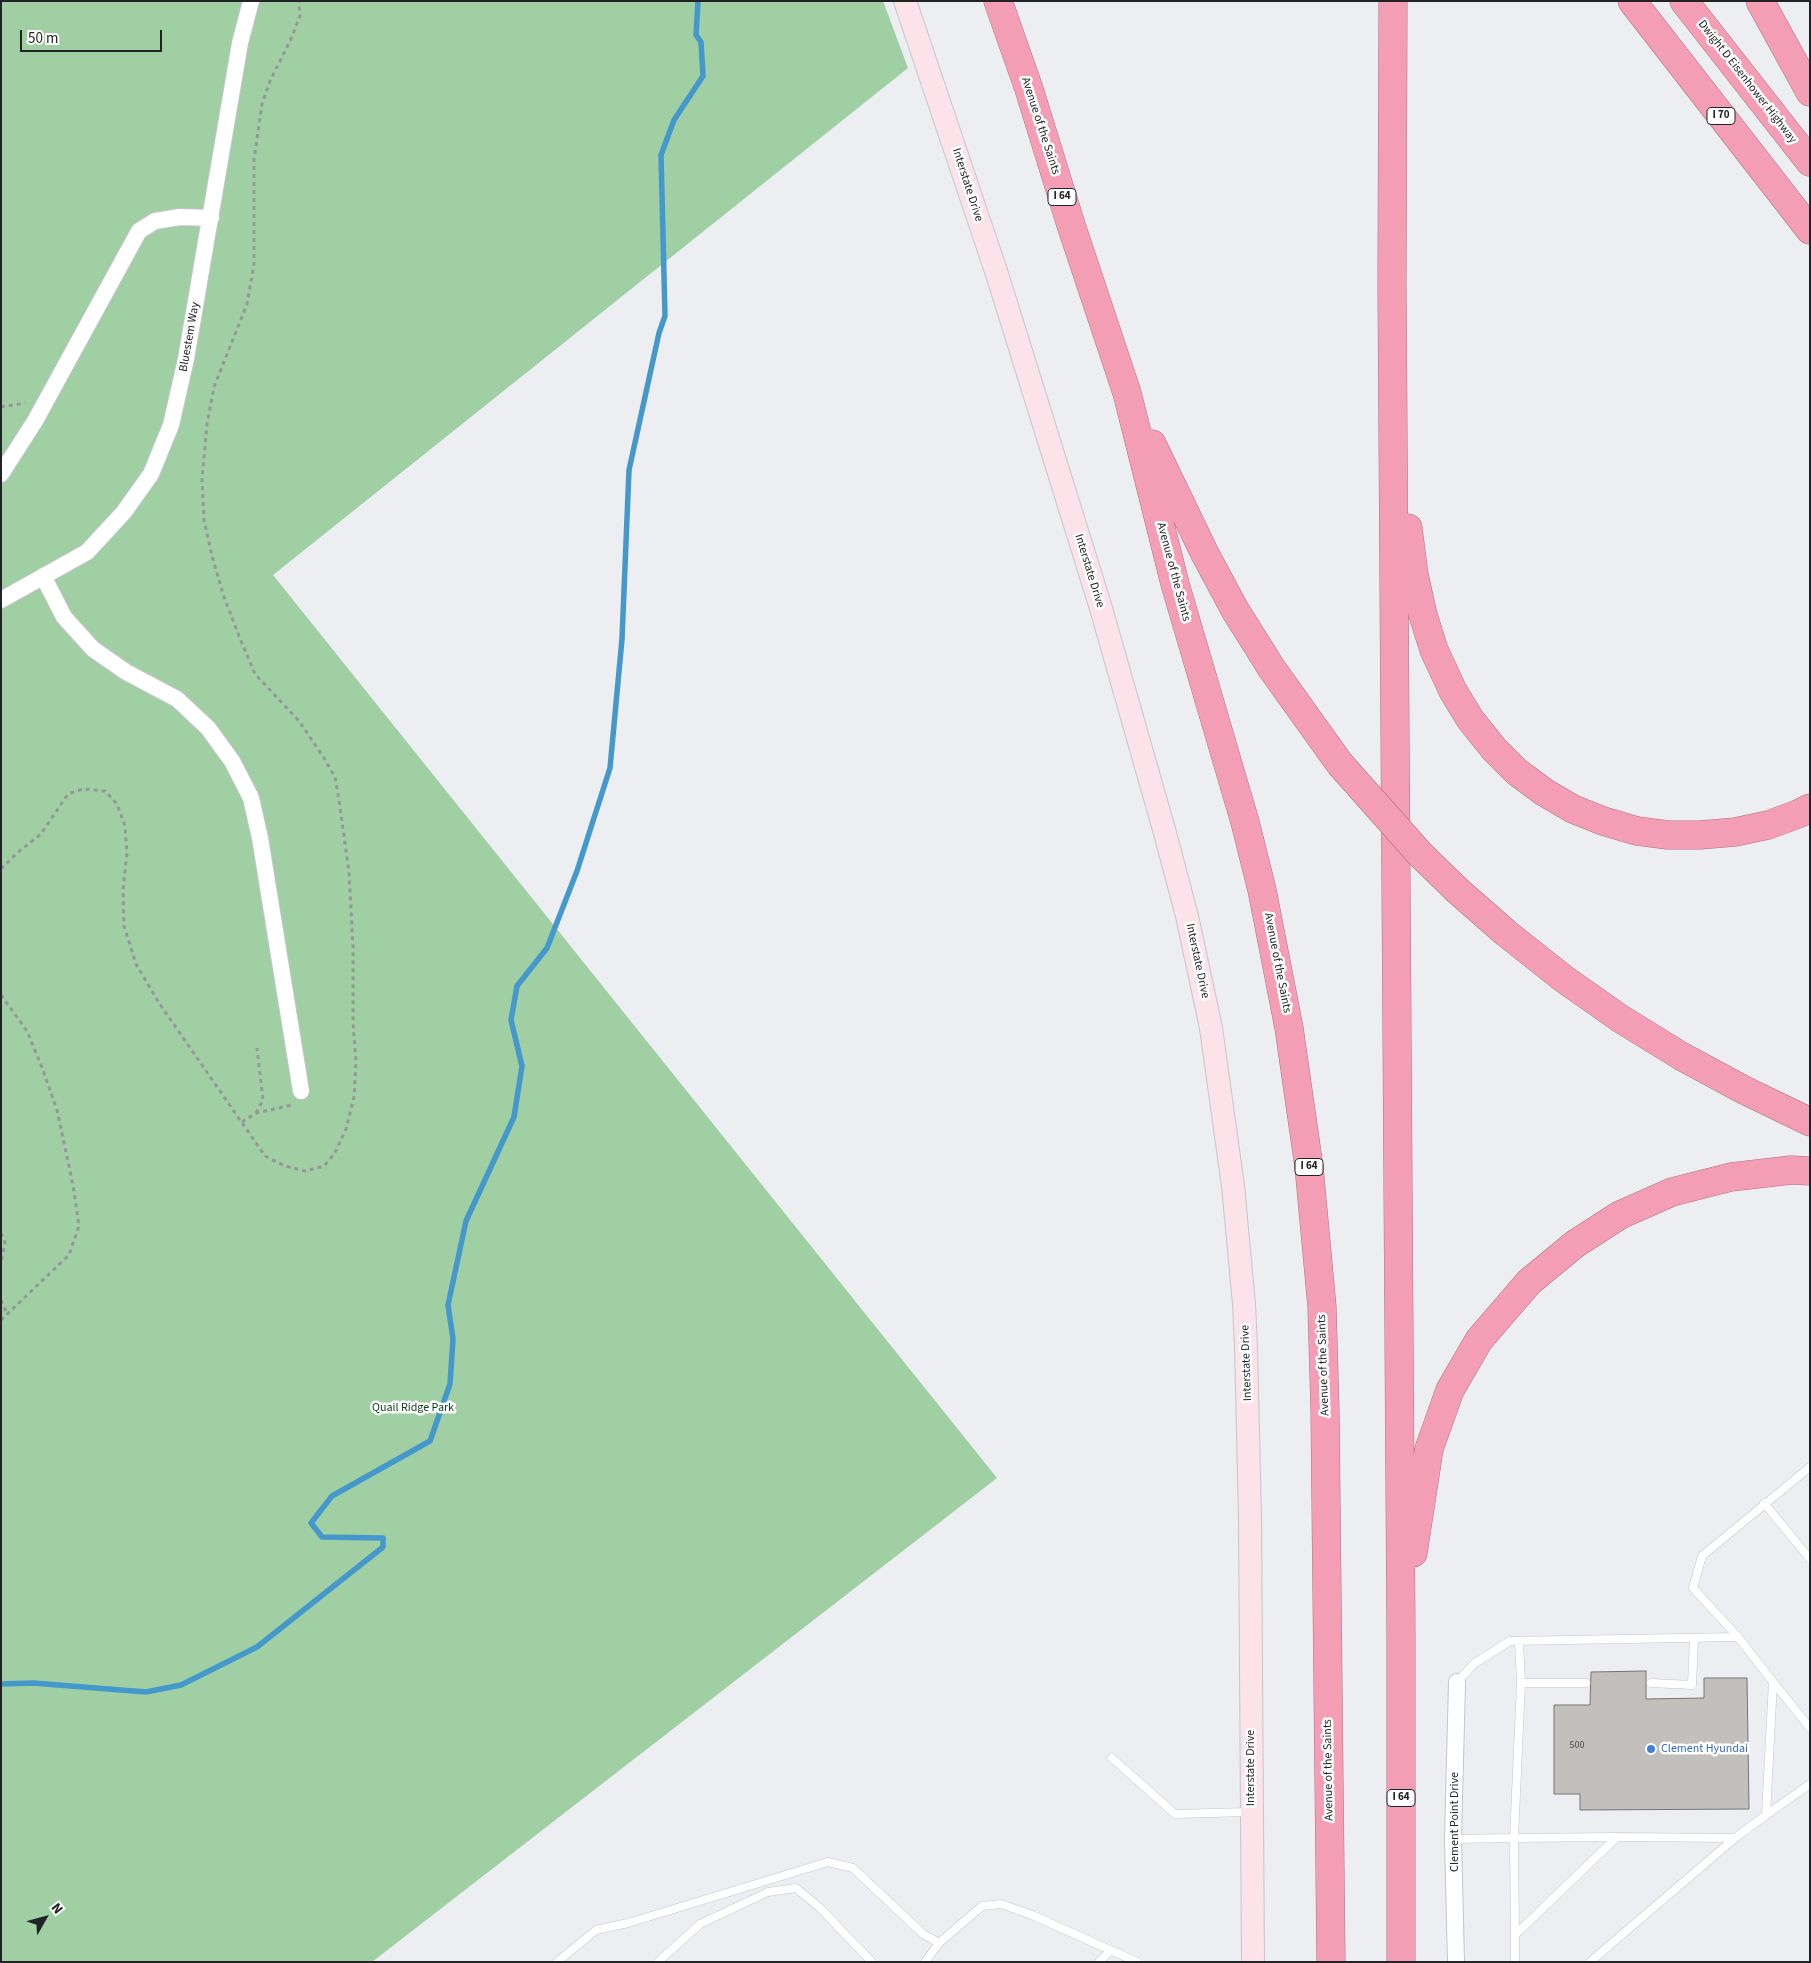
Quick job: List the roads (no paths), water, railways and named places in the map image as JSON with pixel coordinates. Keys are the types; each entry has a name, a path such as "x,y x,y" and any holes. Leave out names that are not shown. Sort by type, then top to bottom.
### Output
{"highway":[{"name":"Avenue of the Saints","path":"998,1 1029,89 1071,225 1127,393 1175,584 1229,764 1262,890 1290,1028 1309,1166 1321,1298 1325,1411 1332,1962"},
{"name":"I 64","path":"1393,1 1391,118 1401,1962"},
{"name":"I 70","path":"1632,1 1810,230"},
{"name":"Dwight D Eisenhower Highway","path":"1684,1 1810,162"},
{"path":"1760,1 1810,92"},
{"path":"1127,393 1204,552 1235,610 1272,669 1340,764 1420,854 1458,891 1506,933 1564,979 1622,1019 1681,1056 1744,1090 1810,1122"},
{"path":"1393,420 1414,575 1423,615 1434,650 1453,691 1470,719 1494,749 1517,772 1544,792 1573,809 1603,821 1637,831 1700,835 1735,832 1768,825 1810,808"},
{"path":"1400,1634 1429,1449 1450,1390 1479,1340 1529,1282 1575,1244 1620,1215 1672,1192 1732,1177 1791,1170 1810,1171"}],"main road":[{"name":"Interstate Drive","path":"905,1 997,274 1100,605 1187,916 1211,1028 1233,1186 1244,1304 1249,1422 1253,1962"}],"street":[{"name":"Bluestem Way","path":"1,600 87,552 124,512 151,474 172,425 186,359 240,42 251,1"},
{"path":"1,474 35,421 139,231 155,221 180,217 211,218"},
{"path":"43,576 64,617 93,649 126,672 177,699 208,728 232,761 251,798 260,838 302,1092"},
{"name":"Clement Point Drive","path":"1456,1962 1453,1839 1457,1682"}],"lane":[{"path":"1810,1467 1702,1556 1693,1588 1738,1637 1810,1728"},
{"path":"1764,1503 1810,1559"},
{"path":"1457,1682 1474,1663 1510,1641 1738,1637"},
{"path":"1651,1683 1692,1685 1694,1638"},
{"path":"1515,1962 1514,1838 1521,1683 1519,1641"},
{"path":"1766,1815 1773,1682"},
{"path":"1521,1683 1586,1683"},
{"path":"1112,1758 1175,1814 1251,1812"},
{"path":"1590,1962 1735,1838 1810,1784"},
{"path":"1515,1935 1617,1837"},
{"path":"1453,1839 1735,1838"},
{"path":"557,1962 596,1930 628,1923 828,1862 853,1868 923,1934 939,1942"},
{"path":"658,1962 700,1924 768,1892 796,1888 819,1907 872,1962"},
{"path":"925,1962 939,1942 982,1906 1001,1904 1032,1915 1137,1962"},
{"path":"1099,1962 1111,1950"}],"waterway":[{"path":"1,1684 33,1683 146,1692 181,1685 257,1647 383,1547 383,1538 322,1537 311,1523 332,1496 430,1441 450,1384 453,1339 448,1305 466,1221 514,1117 522,1066 511,1020 517,986 547,948 577,871 610,768 622,639 629,470 659,333 665,316 661,155 674,120 703,76 701,42 696,35 698,1"}],"place":[{"name":"Clement Hyundai","path":"1651,1749"}],"park label":[{"name":"Quail Ridge Park","path":"413,1408"}]}
